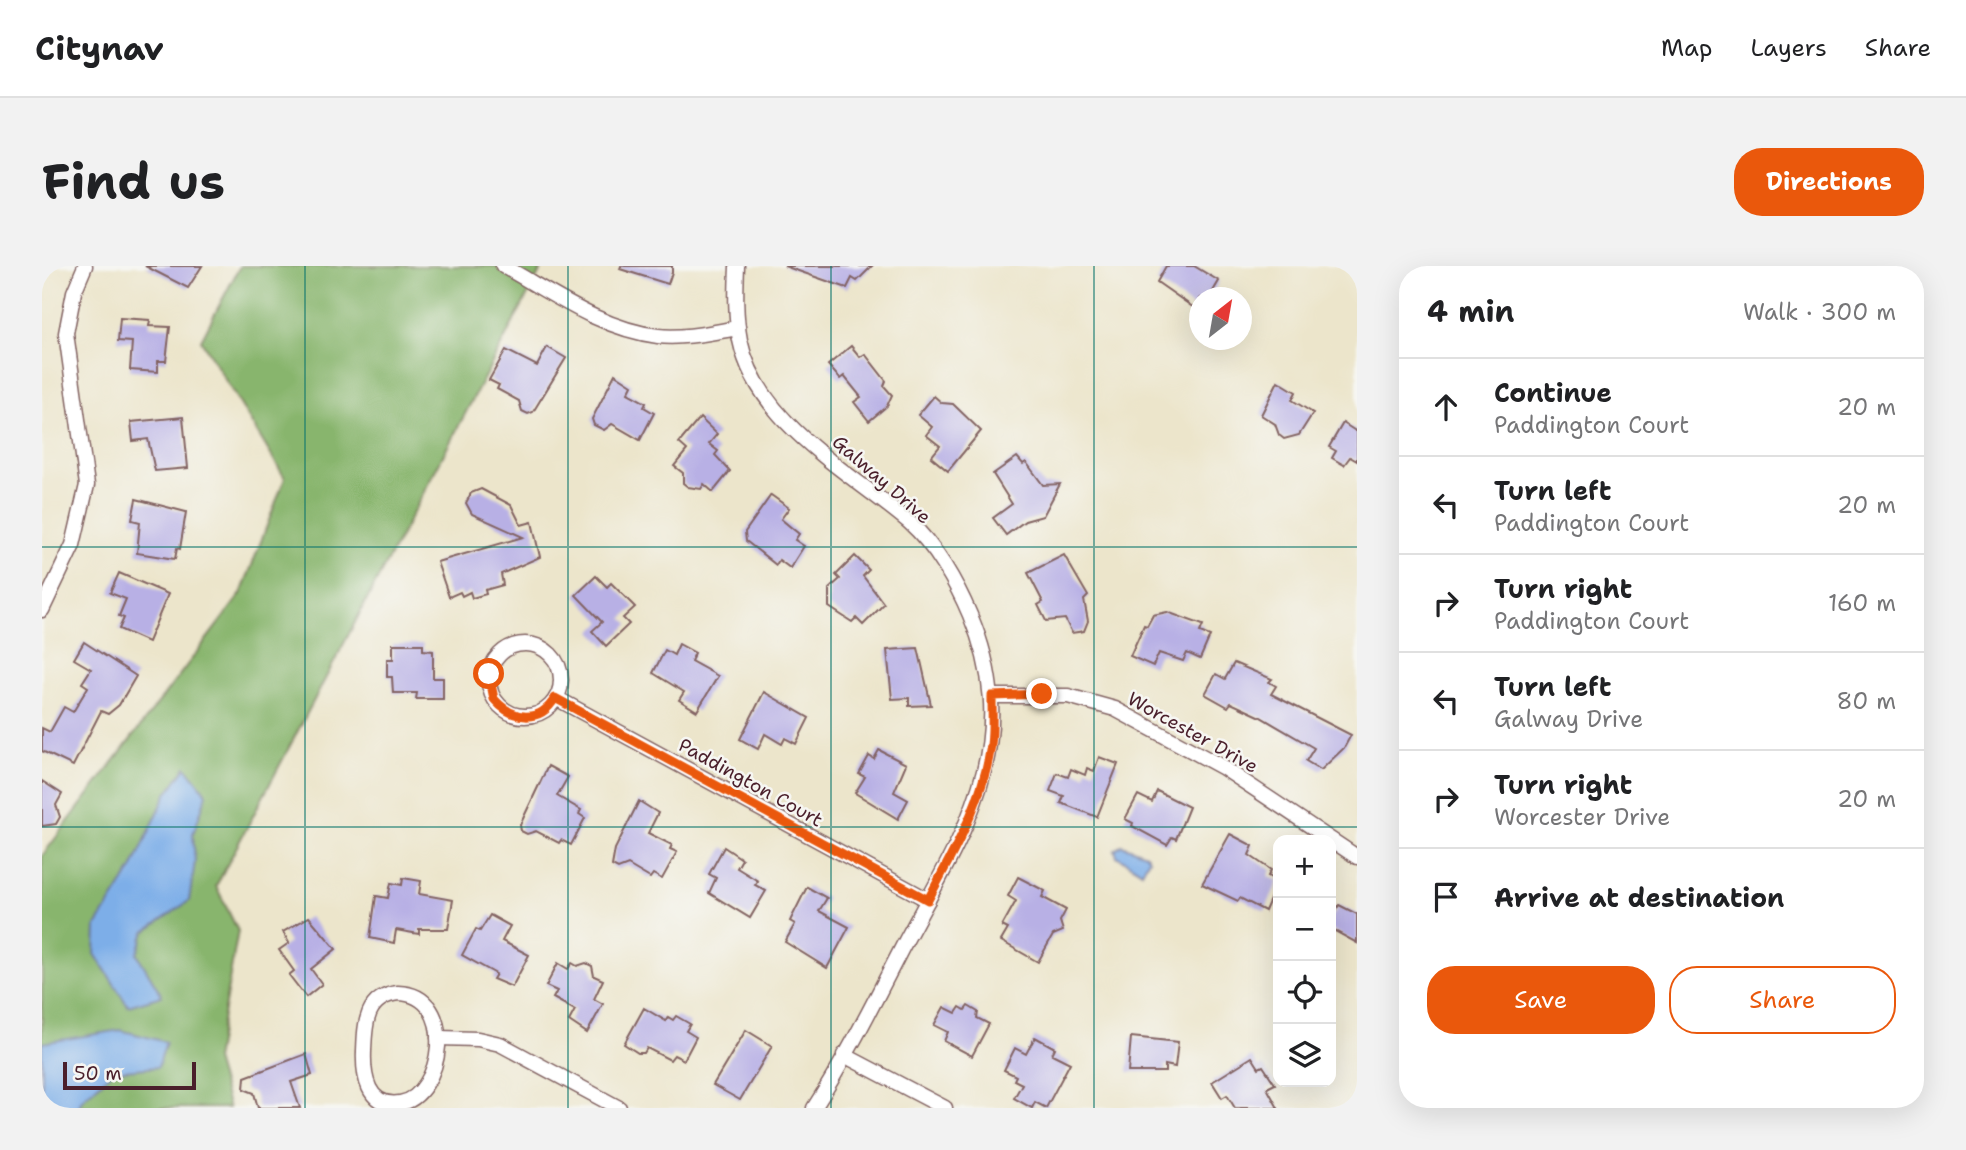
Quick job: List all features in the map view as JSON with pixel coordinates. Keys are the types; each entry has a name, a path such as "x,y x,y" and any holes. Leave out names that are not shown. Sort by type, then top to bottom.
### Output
{"street":[{"path":"42,610 73,545 87,485 66,333 74,292 85,266"},
{"path":"503,266 605,323 629,330 660,336 738,328"},
{"name":"Galway Drive","path":"737,266 735,303 738,328 750,368 771,405 912,525 932,551 962,596 984,647 992,696 991,744 970,819 814,1108"},
{"path":"522,644 544,649 553,656 562,677 561,688 555,698 549,709 538,715 525,717 502,709 489,687 493,663 501,653 522,644"},
{"name":"Worcester Drive","path":"992,696 1068,696 1115,709 1222,767 1357,857"},
{"name":"Paddington Court","path":"555,698 928,900"},
{"path":"398,993 421,1000 438,1019 438,1038 430,1080 419,1096 401,1103 390,1103 369,1090 363,1075 364,1026 369,1011 379,1000 398,993"},
{"path":"438,1038 478,1039 500,1044 619,1108"},
{"path":"844,1055 945,1108"}],"green space":[{"path":"240,266 543,266 216,886 238,931 215,1060 229,1108 42,1108 42,856 241,594 285,478 201,340"}],"water":[{"path":"186,767 207,794 193,834 195,862 189,901 145,932 137,954 162,996 128,1006 95,954 96,926 132,869 166,795"},
{"path":"1122,845 1146,854 1149,859 1142,872 1117,856 1115,850"},
{"path":"120,1030 166,1042 158,1067 113,1071 81,1101 79,1108 42,1108 42,1043"}],"building":[{"path":"145,266 202,266 188,288"},
{"path":"621,266 672,266 672,272 668,284 620,269"},
{"path":"784,266 872,266 857,281 852,278 847,288"},
{"path":"1166,266 1194,266 1219,281 1215,287 1189,287 1189,304 1157,282"},
{"path":"120,318 150,320 149,326 170,327 166,361 158,361 158,372 130,370 132,342 118,341"},
{"path":"851,346 860,357 865,354 886,381 884,386 892,395 887,406 869,421 854,402 861,397 844,376 840,379 828,365"},
{"path":"547,347 566,358 533,412 528,414 522,411 519,401 497,389 499,385 489,380 506,350 537,366"},
{"path":"615,374 632,385 628,393 646,403 644,407 654,413 640,440 612,424 604,430 594,425 592,419"},
{"path":"1278,381 1296,392 1292,400 1313,413 1299,435 1284,439 1279,435 1275,424 1261,415"},
{"path":"934,396 942,403 953,404 981,431 948,471 931,457 940,446 926,435 932,427 918,415"},
{"path":"183,417 188,468 155,471 148,439 133,441 131,422"},
{"path":"700,418 717,434 709,444 718,451 715,455 730,471 713,492 704,484 701,489 688,487 683,483 683,473 674,466 687,450 679,443"},
{"path":"1343,423 1357,432 1357,461 1350,457 1344,465 1332,458 1336,451 1329,447"},
{"path":"1017,457 1023,464 1026,462 1043,485 1060,484 1043,516 1025,521 1006,535 993,518 1012,504 993,474"},
{"path":"481,489 511,505 521,525 532,522 540,557 501,574 503,585 485,590 486,594 472,598 470,592 462,596 460,592 449,597 437,562 523,537 472,514 466,503 471,493"},
{"path":"771,495 789,508 781,519 799,534 795,540 804,546 790,568 779,560 776,565 746,541 745,532"},
{"path":"136,499 186,512 180,549 177,548 175,559 137,553 140,522 132,520"},
{"path":"1064,555 1088,596 1084,600 1088,621 1084,631 1072,633 1065,619 1046,621 1038,605 1043,602 1028,573"},
{"path":"855,556 869,570 863,576 884,604 863,625 856,618 852,622 829,607 829,589 840,579 836,575"},
{"path":"119,573 168,594 148,642 119,629 124,618 119,616 126,599 110,593"},
{"path":"596,576 607,587 611,583 635,607 623,618 629,624 606,646 592,631 602,622 576,595"},
{"path":"1167,612 1203,625 1200,632 1210,636 1200,659 1187,653 1183,661 1159,653 1153,666 1130,656 1144,625 1147,626 1153,615"},
{"path":"84,642 136,676 119,705 108,714 101,711 73,766 42,751 42,728 50,732 64,707 73,712 88,687 82,683 91,669 74,659"},
{"path":"393,644 423,644 423,650 433,651 433,678 443,678 443,699 416,699 417,693 393,693 392,677 387,677 387,659 393,659"},
{"path":"679,644 695,653 691,661 718,676 697,711 679,700 684,692 653,673 665,650 674,655"},
{"path":"918,648 931,705 909,706 909,698 892,699 887,650"},
{"path":"1234,663 1272,679 1269,682 1276,686 1271,694 1351,735 1344,748 1321,770 1306,761 1314,748 1259,716 1231,703 1228,707 1205,694 1216,674 1225,679"},
{"path":"764,692 809,718 796,744 785,738 782,744 765,734 758,749 740,739"},
{"path":"879,750 906,764 894,792 908,800 898,819 855,793 865,777 859,774 869,756 874,759"},
{"path":"1099,757 1118,764 1097,817 1061,803 1064,796 1050,791 1057,773 1068,777 1071,769 1085,775 1087,768 1094,771"},
{"path":"548,766 568,777 557,796 581,810 579,814 585,818 571,845 561,840 559,843 536,831 527,834 521,831 520,825"},
{"path":"42,781 62,794 56,805 60,817 56,824 42,826"},
{"path":"1157,791 1189,807 1176,839 1172,837 1167,845 1132,826 1133,823 1125,819 1138,795 1152,802"},
{"path":"639,801 658,813 648,833 672,845 670,849 677,852 662,879 653,874 650,878 628,865 618,869 612,866 615,849"},
{"path":"1230,834 1253,846 1249,855 1271,870 1268,876 1273,878 1273,893 1265,911 1240,898 1238,901 1202,884"},
{"path":"724,847 742,859 737,868 758,881 755,885 766,891 750,918 709,893 716,878 709,874"},
{"path":"1018,877 1045,891 1042,897 1066,910 1060,921 1063,931 1053,935 1038,962 1001,941 1008,929 1002,926 1016,901 1008,896"},
{"path":"403,878 421,881 419,894 453,900 448,929 419,929 419,934 396,930 394,943 370,938 376,896 388,898 391,883 402,885"},
{"path":"807,887 827,898 819,911 849,927 827,968 785,942 795,924 790,921"},
{"path":"1339,905 1357,914 1357,943 1336,932 1336,910"},
{"path":"490,915 510,926 502,941 529,955 512,987 493,979 496,974 462,955 476,929 480,931"},
{"path":"309,917 336,949 311,969 322,984 306,997 289,975 294,971 279,950 289,943 283,932"},
{"path":"558,963 568,969 572,963 577,966 586,963 592,966 594,976 603,980 594,999 603,1004 587,1033 569,1021 575,1010 553,998 557,991 546,986"},
{"path":"968,1006 978,1012 977,1018 989,1024 972,1056 944,1041 948,1032 934,1025 944,1007 956,1013 960,1007 965,1010"},
{"path":"644,1008 666,1021 668,1017 673,1020 676,1016 690,1024 686,1031 696,1037 684,1060 674,1055 670,1060 647,1048 644,1053 638,1053 624,1044"},
{"path":"746,1030 772,1046 740,1100 713,1085"},
{"path":"1035,1037 1055,1048 1052,1054 1070,1063 1046,1108 1035,1102 1032,1108 1014,1098 1022,1084 1014,1080 1016,1076 1004,1070 1015,1048 1026,1054"},
{"path":"1131,1037 1178,1042 1175,1067 1165,1065 1165,1072 1128,1072"},
{"path":"306,1054 312,1075 291,1082 300,1108 258,1108 254,1093 244,1089 245,1077"},
{"path":"1252,1057 1259,1068 1263,1066 1273,1081 1273,1085 1267,1088 1278,1108 1235,1108 1227,1095 1222,1098 1212,1082"}],"route":[{"path":"489,674 489,687 494,699 502,709 513,715 538,715 549,709 555,698 928,900 970,819 981,786 991,744 992,696 1042,694"}]}
